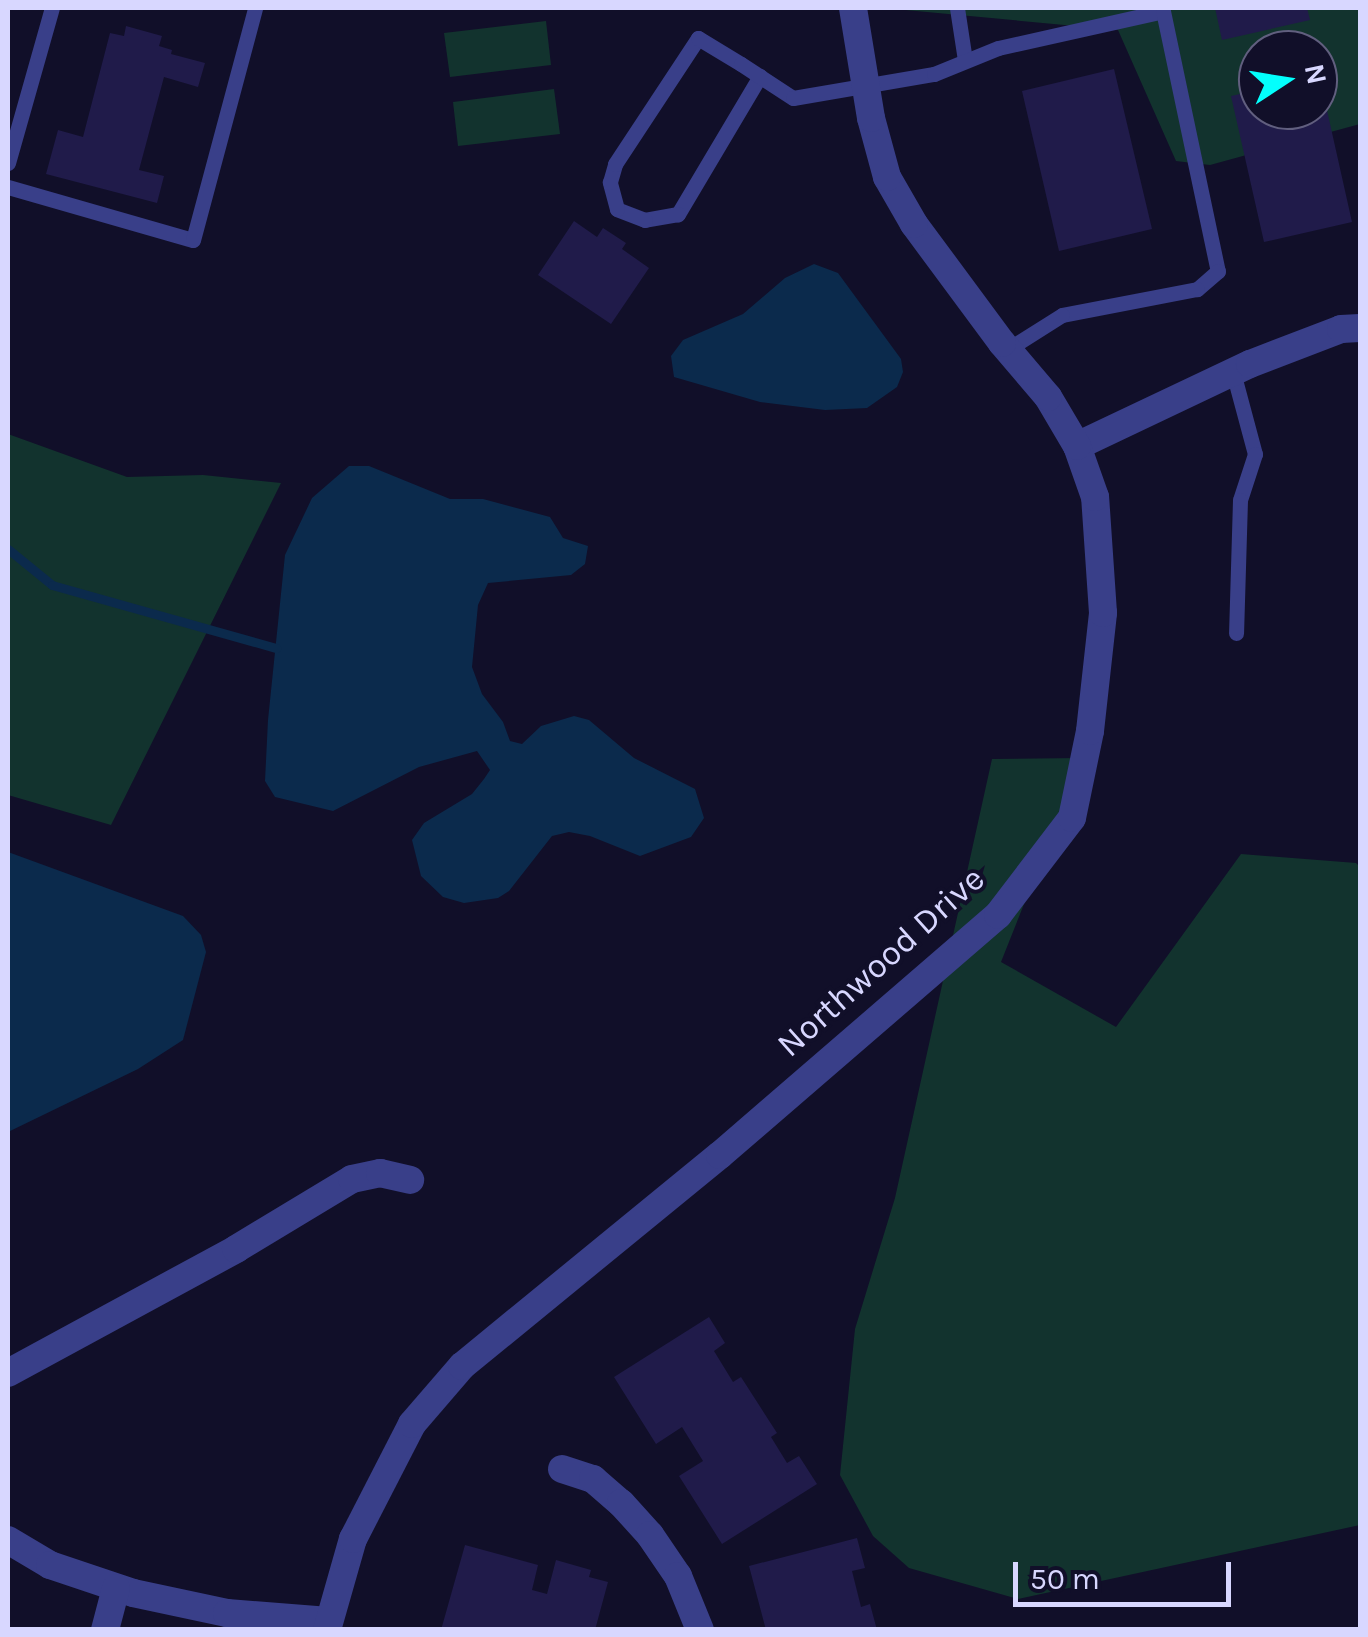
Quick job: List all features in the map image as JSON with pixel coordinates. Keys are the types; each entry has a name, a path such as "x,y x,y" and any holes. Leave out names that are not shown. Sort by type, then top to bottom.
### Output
{"street":[{"name":"Northwood Drive","path":"328,1625 353,1539 412,1424 462,1366 720,1155 998,915 1072,818 1090,732 1103,612 1095,497 1077,446 1048,396 1008,350 914,224 888,177 853,8"},
{"path":"1077,446 1232,372 1341,328 1360,328"},
{"path":"8,1373 236,1249 352,1179 380,1173 410,1180"},
{"path":"562,1468 592,1480 650,1535 678,1576 700,1630"},
{"path":"8,1540 50,1566 116,1588 227,1613 328,1625"},
{"path":"105,1630 116,1588"}],"lane":[{"path":"8,163 52,8"},
{"path":"8,187 193,240 252,8"},
{"path":"957,8 965,60"},
{"path":"760,76 678,214 645,220 617,209 610,182 615,164 698,38 760,76 793,98 934,74 965,60 1163,9 1218,271 1197,289 1062,316 1008,350"},
{"path":"1232,372 1255,454 1240,500 1236,633"}],"green space":[{"path":"884,8 1360,8 1360,124 1210,165 1176,161 1118,30"},
{"path":"546,21 551,65 450,77 444,33"},
{"path":"554,89 560,134 458,146 453,102"},
{"path":"8,434 127,477 203,475 281,483 111,825 8,795"},
{"path":"1082,758 1001,962 1116,1027 1241,854 1356,863 1360,867 1360,1525 1018,1599 909,1568 873,1536 840,1475 855,1329 895,1198 992,759"}],"water":[{"path":"814,264 838,273 901,359 903,372 897,387 867,408 825,410 760,402 674,377 671,356 683,340 743,314 785,278"},
{"path":"349,466 369,466 450,499 483,499 550,517 563,538 588,546 585,564 571,575 488,583 478,605 472,667 482,694 503,722 510,741 522,744 541,726 574,716 589,720 634,758 695,789 704,818 691,837 640,856 590,836 569,832 552,836 509,891 498,898 464,903 443,897 421,876 412,840 424,823 472,794 484,779 490,770 477,751 419,767 333,811 275,797 265,781 285,555 312,498"},
{"path":"8,852 183,916 201,935 206,952 183,1040 138,1069 8,1132"}],"building":[{"path":"1215,8 1307,8 1310,20 1266,30 1238,30 1238,36 1222,40"},
{"path":"126,26 162,36 159,46 172,50 171,54 205,63 198,87 164,77 139,170 164,176 157,203 46,174 58,130 83,137 110,33 124,36"},
{"path":"1114,69 1152,229 1059,251 1022,91"},
{"path":"1238,94 1238,127 1231,96"},
{"path":"1239,130 1331,130 1352,222 1264,242"},
{"path":"574,221 597,237 603,228 626,243 622,249 649,268 611,324 538,275"},
{"path":"709,1317 725,1343 714,1351 733,1382 741,1377 777,1433 771,1437 787,1463 799,1456 817,1484 722,1544 679,1476 703,1461 682,1427 656,1444 614,1377"},
{"path":"857,1538 865,1568 852,1571 861,1607 870,1604 877,1630 766,1630 749,1566"},
{"path":"465,1545 538,1565 532,1590 547,1594 556,1560 591,1570 589,1577 608,1582 595,1630 441,1630"}],"waterway":[{"path":"8,549 52,585 276,648"}]}
